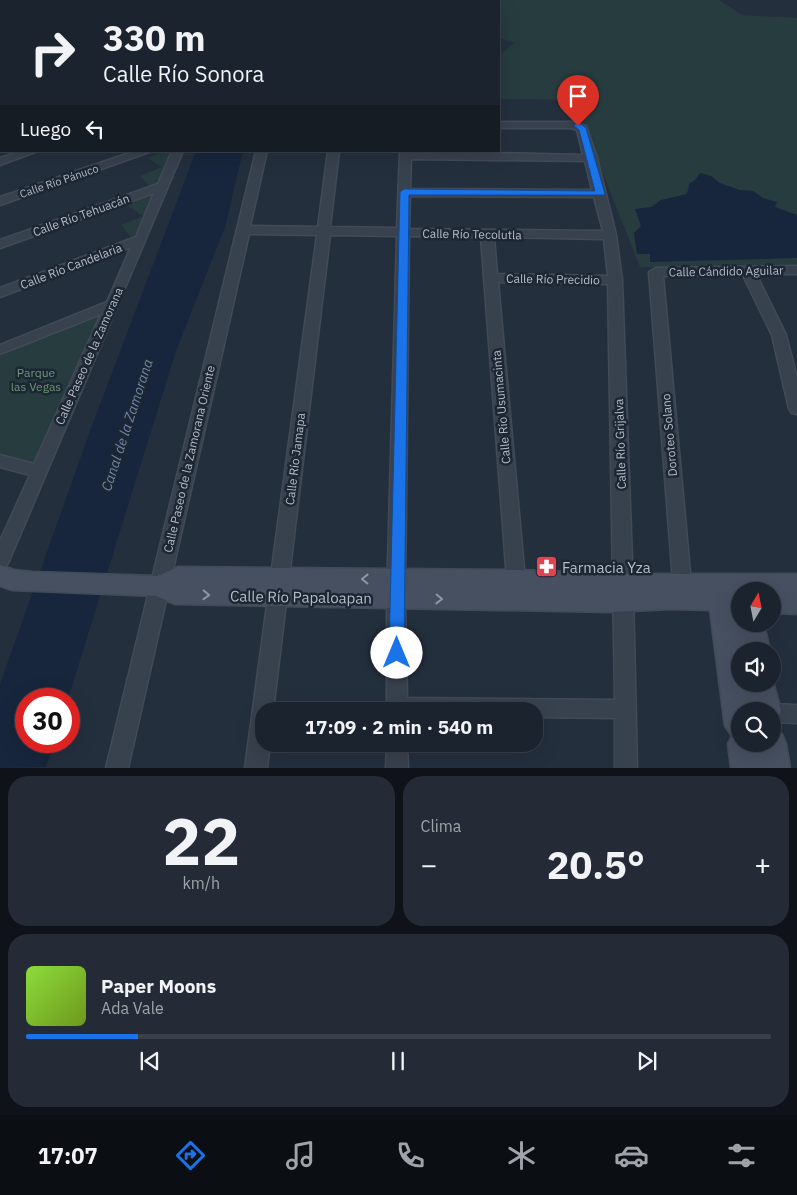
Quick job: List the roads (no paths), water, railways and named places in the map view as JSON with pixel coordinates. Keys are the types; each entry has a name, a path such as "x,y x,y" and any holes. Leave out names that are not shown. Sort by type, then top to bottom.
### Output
{"street":[{"name":"Calle Río Grijalva","path":"500,125 578,126 582,128 610,235 656,591 625,709 626,768"},
{"path":"0,162 30,152"},
{"name":"Calle Río Pánuco","path":"0,202 144,152"},
{"name":"Calle Paseo de la Zamorana","path":"0,561 178,152"},
{"name":"Calle Paseo de la Zamorana Oriente","path":"117,768 262,152"},
{"name":"Calle Río Jamapa","path":"256,768 334,152"},
{"path":"397,702 397,589 406,153 591,158"},
{"name":"Calle Río Tehuacán","path":"0,244 162,186"},
{"path":"404,192 600,194"},
{"name":"Calle Río Tecolutla","path":"243,230 610,235"},
{"name":"Calle Río Usumacinta","path":"486,234 516,580"},
{"name":"Calle Río Candelaria","path":"0,292 141,239"},
{"name":"Calle Cándido Aguilar","path":"656,272 797,270"},
{"path":"748,271 779,335 797,409"},
{"name":"Doroteo Solano","path":"656,272 656,591"},
{"name":"Calle Río Precidio","path":"490,278 616,280"},
{"path":"0,350 113,304"},
{"path":"0,461 38,471"},
{"name":"Calle Río Papaloapan","path":"0,575 12,580 33,582 160,586 175,594 278,588 656,591"},
{"name":"Calle Río Papaloapan","path":"397,589 516,580 656,591"},
{"path":"781,586 797,584"},
{"path":"656,591 731,591"},
{"path":"781,602 797,603"},
{"path":"736,632 739,702"},
{"path":"543,709 625,709"},
{"path":"781,713 797,714"},
{"path":"397,752 397,768"},
{"path":"743,752 746,768"},
{"path":"772,752 775,768"}],"water":[{"name":"Canal de la Zamorana","path":"196,152 243,152 225,227 176,351 71,688 15,688 15,753 51,753 46,767 0,768 0,684 90,431"},
{"path":"700,173 711,176 720,183 740,190 753,191 763,198 777,202 775,207 797,215 797,258 650,262 650,254 637,254 634,233 641,226 635,209 651,207 661,200 687,194 689,184"}],"place":[{"name":"Farmacia Yza","path":"546,567"}],"park label":[{"name":"Parque las Vegas","path":"36,379"}]}
